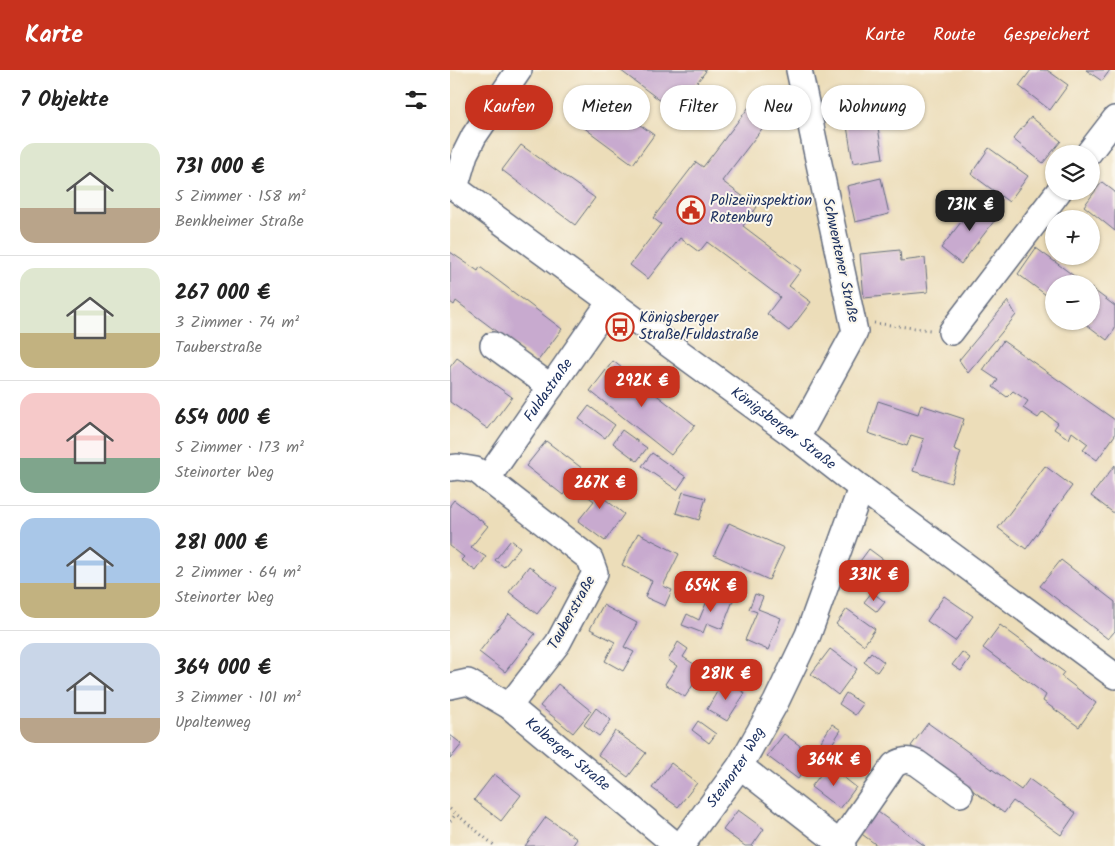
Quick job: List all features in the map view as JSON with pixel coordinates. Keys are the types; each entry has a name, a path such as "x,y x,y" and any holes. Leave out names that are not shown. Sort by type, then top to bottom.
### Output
{"street":[{"path":"452,188 464,154 474,136 519,70"},
{"name":"Schwentener Straße","path":"797,438 856,332 799,70"},
{"path":"1095,145 1115,119"},
{"name":"Königsberger Straße","path":"452,188 797,438 861,488 1115,676"},
{"path":"950,332 1052,200"},
{"name":"Fuldastraße","path":"487,479 610,302"},
{"path":"493,345 552,386"},
{"name":"Tauberstraße","path":"450,468 458,467 476,470 590,558 595,573 558,643 510,706"},
{"name":"Steinorter Weg","path":"681,846 740,766 776,702 808,635 861,488"},
{"name":"Kolberger Straße","path":"450,686 468,682 510,706 677,846"},
{"path":"740,766 842,845 894,766 901,761 909,760 917,763 960,794"}],"path":[{"path":"854,321 950,332"},
{"path":"450,809 495,846"},
{"path":"450,821 456,814"}],"building":[{"path":"620,70 706,71 695,85 660,85 660,100 650,93 650,85 640,85"},
{"path":"1031,70 1047,70 1068,85 1050,110 1019,86"},
{"path":"1086,70 1110,70 1102,81"},
{"path":"746,111 746,130 761,130 722,181 757,207 743,226 801,270 789,286 811,302 789,331 767,314 780,297 707,242 699,252 680,238 648,279 630,265 661,224 653,218 696,162 703,167 731,130 736,130 736,124"},
{"path":"1031,117 1061,141 1058,145 1045,145 1045,161 1043,163 1013,139"},
{"path":"587,130 647,130 654,135 633,164"},
{"path":"848,130 878,130 883,158 853,163"},
{"path":"521,145 595,198 575,225 502,170"},
{"path":"989,148 1028,176 1009,202 971,174"},
{"path":"881,178 889,214 855,222 847,186"},
{"path":"1102,182 1115,192 1115,231 1100,219 1100,210 1089,210 1084,206 1088,200 1100,200 1100,185"},
{"path":"978,200 998,216 961,264 941,248"},
{"path":"1036,248 1045,255 1045,265 1059,265 1073,275 1045,275 1045,294 1018,274"},
{"path":"900,250 901,261 925,258 928,292 864,298 860,254"},
{"path":"450,252 478,271 480,267 562,329 537,362 456,301 454,305 450,302"},
{"path":"1100,295 1115,306 1115,329 1107,340 1094,330 1100,330"},
{"path":"1008,301 1016,315 968,373 959,360"},
{"path":"1003,341 1115,420 1115,435 1097,460 1083,450 1088,444 1072,432 1069,439 1054,429 1058,423 1043,412 1038,418 1023,408 1028,401 1013,391 1007,397 993,387 998,380 983,370"},
{"path":"457,358 512,397 488,429 450,402 450,367"},
{"path":"613,361 695,425 671,455 590,391"},
{"path":"878,401 918,414 921,405 964,419 954,449 961,452 951,483 913,471 924,439 911,435 907,446 868,433"},
{"path":"589,406 615,425 605,438 579,419"},
{"path":"622,430 647,448 637,461 613,443"},
{"path":"546,441 583,469 563,495 526,466"},
{"path":"652,453 686,477 677,490 642,466"},
{"path":"1115,465 1115,514 1091,496"},
{"path":"1045,466 1072,486 1026,549 998,528"},
{"path":"595,473 610,484 601,496 624,514 605,541 578,521 594,501 582,492"},
{"path":"683,492 706,498 699,520 676,513"},
{"path":"454,500 488,526 471,547 486,557 476,571 461,560 464,557 450,546 450,505"},
{"path":"729,523 784,548 769,580 714,555"},
{"path":"638,533 679,554 663,586 672,590 665,606 645,597 652,581 622,565"},
{"path":"511,540 520,547 504,567 495,560"},
{"path":"869,549 896,569 879,592 852,572"},
{"path":"1061,560 1115,602 1115,631 1108,639 1040,586"},
{"path":"529,566 557,588 537,614 509,592"},
{"path":"712,589 734,598 722,629 707,623 703,633 682,625 687,614 699,620"},
{"path":"872,592 885,602 877,612 864,602"},
{"path":"755,594 763,597 758,609 781,618 768,650 745,640 757,612 749,609"},
{"path":"944,596 973,616 955,641 927,621"},
{"path":"603,605 637,623 624,647 634,652 623,671 605,661 615,642 590,629"},
{"path":"847,609 875,629 864,645 836,624"},
{"path":"509,614 535,634 505,672 479,652"},
{"path":"1000,625 1064,672 1061,676 1096,703 1079,727 1043,701 1046,695 983,648"},
{"path":"678,642 688,649 683,657 703,670 685,697 665,684 677,666 668,660"},
{"path":"830,649 857,669 838,695 811,674"},
{"path":"871,652 884,662 877,672 864,662"},
{"path":"962,652 970,658 961,671 952,665"},
{"path":"724,680 745,693 727,721 707,709"},
{"path":"558,684 591,711 573,733 540,706"},
{"path":"846,693 863,704 855,715 839,704"},
{"path":"596,708 611,720 599,736 584,725"},
{"path":"698,721 716,734 709,743 692,730"},
{"path":"928,723 1021,790 1029,779 1076,813 1061,835 1013,801 1004,813 911,746"},
{"path":"832,724 841,730 830,747 821,741"},
{"path":"615,731 646,753 628,777 598,755"},
{"path":"784,734 814,756 798,779 767,756"},
{"path":"450,735 462,744 450,759"},
{"path":"671,763 697,783 678,807 652,788"},
{"path":"828,765 856,787 840,809 811,787"},
{"path":"494,774 521,795 501,821 474,800"},
{"path":"871,807 925,846 878,846 855,829"},
{"path":"738,810 764,829 752,846 745,846 723,830"},
{"path":"546,817 577,839 572,846 525,846"}],"place":[{"name":"Polizeiinspektion Rotenburg","path":"691,210"},
{"name":"Königsberger Straße/Fuldastraße","path":"620,327"}]}
